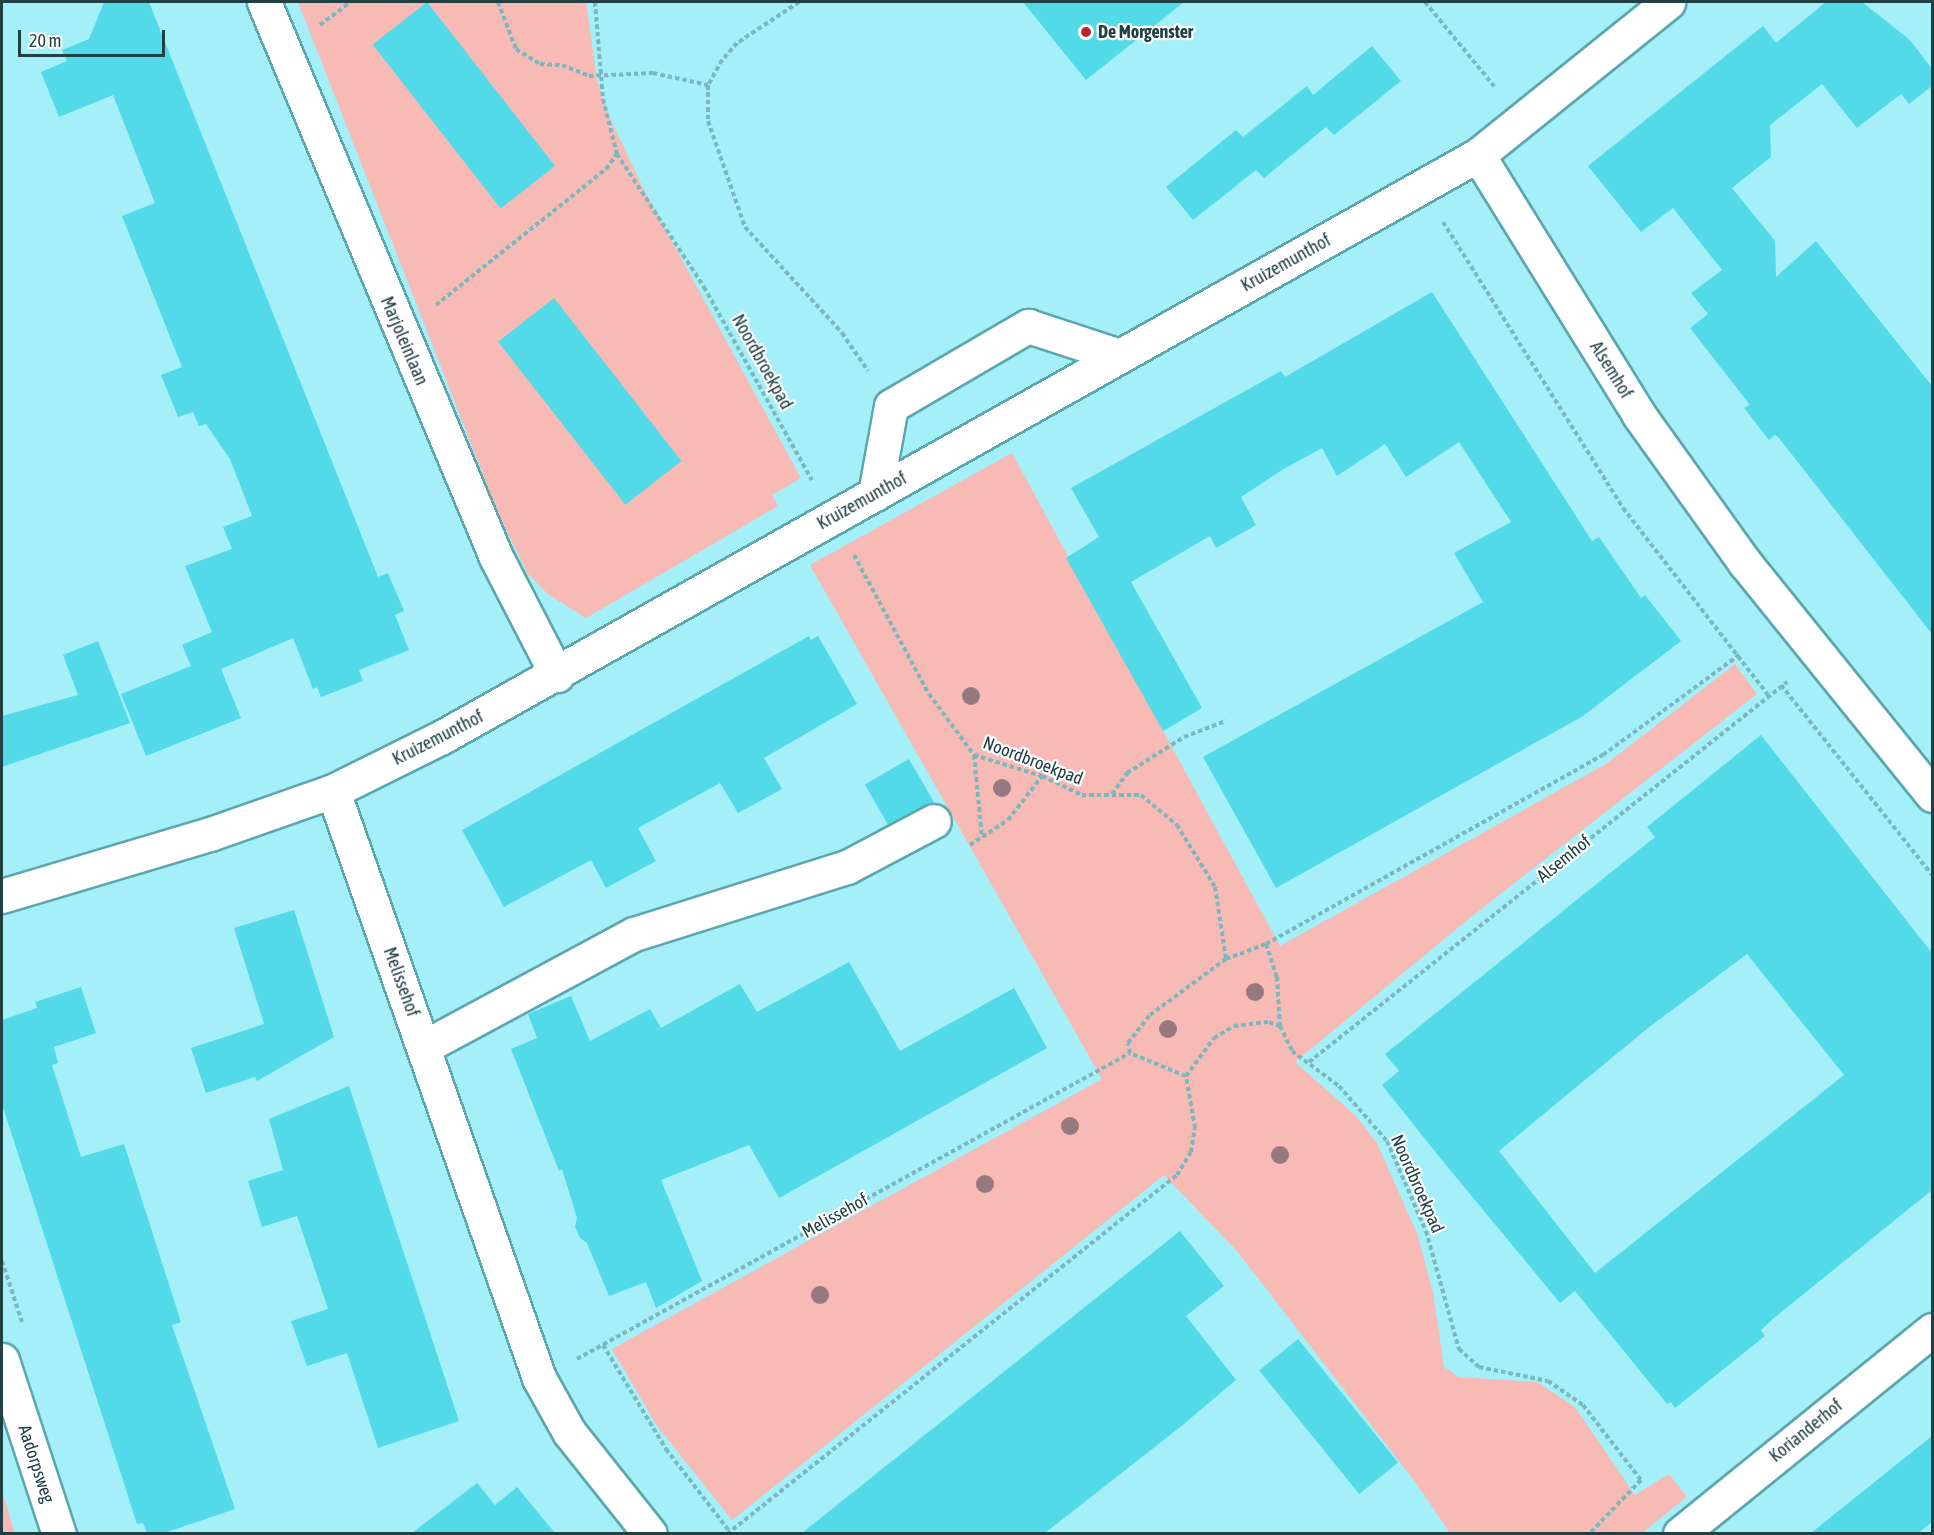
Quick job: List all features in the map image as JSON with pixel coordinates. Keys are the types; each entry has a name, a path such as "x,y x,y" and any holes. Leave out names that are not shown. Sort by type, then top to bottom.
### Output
{"street":[{"name":"Marjoleinlaan","path":"264,2 400,333 496,557 557,675"},
{"name":"Kruizemunthof","path":"2,896 210,834 333,790 557,675 833,517 1478,155 1524,122 1668,2"},
{"name":"Alsemhof","path":"1478,155 1639,415 1745,563 1932,795"},
{"path":"875,494 891,406 1028,326 1120,356"},
{"name":"Melissehof","path":"333,790 539,1378 569,1432 650,1533"},
{"path":"424,1047 634,934 847,867 934,821"},
{"name":"Korianderhof","path":"1680,1533 1932,1330"},
{"name":"Aadorpsweg","path":"2,1360 59,1533"}],"path":[{"path":"498,2 516,48 529,60 562,65 589,76 653,73 708,85"},
{"name":"Noordbroekpad","path":"595,2 603,99 617,154 704,287 929,694 974,755 1041,776 1082,795 1141,795 1177,825 1215,887 1226,958"},
{"path":"799,2 738,43 722,60 708,85 708,121 745,226 842,333 871,377"},
{"path":"1425,2 1524,122"},
{"path":"400,333 606,169 617,154"},
{"path":"1424,186 1449,234 1623,508 1769,696"},
{"path":"1186,1076 1130,1053 1128,1043 1150,1015 1226,958 1266,944 1603,755 1739,655"},
{"name":"Alsemhof","path":"1309,1062 1781,685 1824,660"},
{"path":"1781,685 1932,875"},
{"path":"1112,795 1127,773 1184,737 1226,722"},
{"path":"974,755 982,839"},
{"path":"934,821 954,853 982,839 1008,820 1041,776"},
{"name":"Noordbroekpad","path":"1266,944 1277,977 1280,1026 1292,1051 1339,1086 1387,1141 1426,1231 1459,1349 1479,1367 1548,1381 1583,1405 1641,1480 1589,1533"},
{"path":"603,1345 666,1449 728,1533 1177,1175 1191,1152 1195,1128 1186,1076 1214,1038 1234,1026 1269,1022 1280,1026"},
{"name":"Melissehof","path":"539,1378 603,1345 1130,1053"}],"shaded area":[{"path":"298,2 586,2 597,80 610,118 644,190 801,478 772,495 778,506 586,618 549,595 528,574 499,515"},
{"path":"1012,453 1280,946 1606,764 1735,664 1757,694 1476,913 1295,1062 1356,1116 1377,1143 1418,1236 1433,1293 1444,1367 1459,1377 1537,1382 1575,1407 1635,1495 1669,1474 1687,1497 1642,1533 1450,1533 1416,1483 1237,1251 1164,1175 732,1520 657,1426 612,1349 1102,1079 810,565"},
{"path":"2,1491 15,1533 2,1533"}],"building":[{"path":"104,2 149,2 378,577 388,573 404,611 395,615 409,650 359,670 363,681 321,697 317,687 313,689 293,638 221,669 241,718 146,756 121,694 191,666 182,645 212,632 185,566 232,549 223,527 252,516 230,459 206,424 199,426 193,412 178,417 161,375 182,367 122,216 155,203 113,95 59,117 41,72 67,61 62,50 89,39"},
{"path":"427,2 555,166 501,208 373,44"},
{"name":"De Morgenster","path":"1023,2 1184,2 1086,80"},
{"path":"1826,2 1862,2 1910,40 1932,69 1932,86 1909,104 1901,94 1857,128 1822,84 1770,125 1771,157 1732,188 1775,241 1776,277 1816,241 1932,386 1932,634 1779,438 1775,435 1769,440 1744,408 1750,405 1690,328 1708,314 1691,293 1722,270 1673,208 1641,232 1588,166 1763,26 1776,43"},
{"path":"1372,46 1401,81 1334,135 1326,127 1264,178 1256,170 1193,220 1166,187 1236,130 1243,137 1307,86 1313,95"},
{"path":"1432,292 1592,541 1599,537 1641,598 1645,595 1681,641 1583,716 1276,888 1203,757 1483,602 1454,553 1511,522 1459,442 1406,477 1385,444 1337,476 1322,448 1282,470 1241,497 1256,525 1216,548 1210,536 1131,582 1202,708 1163,731 1066,558 1099,537 1071,488 1281,371 1285,377"},
{"path":"554,298 681,461 625,505 498,342"},
{"path":"809,636 811,640 818,636 857,704 764,758 782,789 738,813 720,783 638,828 656,861 606,888 591,860 504,907 462,830"},
{"path":"98,641 130,723 2,767 2,716 78,695 63,655"},
{"path":"1761,735 1932,953 1932,1190 1774,1318 1761,1330 1765,1336 1675,1408 1671,1402 1667,1404 1575,1291 1560,1303 1382,1085 1399,1071 1385,1054 1655,837 1647,827","holes":["1747,954 1844,1075 1595,1273 1499,1151 1648,1028"]},
{"path":"909,759 934,802 890,828 865,785"},
{"path":"294,910 334,1037 257,1081 255,1077 206,1093 191,1048 264,1024 234,928"},
{"path":"849,962 900,1051 1014,988 1047,1048 779,1198 749,1145 661,1180 702,1281 656,1308 646,1282 609,1296 587,1243 580,1238 575,1227 577,1218 562,1169 559,1171 511,1049 537,1038 528,1014 571,996 590,1041 650,1009 661,1028 740,984 757,1012"},
{"path":"81,987 96,1033 54,1047 58,1063 52,1065 81,1157 124,1144 181,1322 172,1325 235,1509 164,1533 147,1533 143,1523 137,1524 2,1104 2,1020 37,1008 35,1002"},
{"path":"349,1086 459,1421 378,1448 347,1353 307,1366 291,1321 328,1309 297,1216 262,1227 248,1181 283,1170 269,1119"},
{"path":"1180,1231 1224,1286 1186,1316 1236,1380 1179,1428 1045,1533 802,1533"},
{"path":"1298,1339 1398,1463 1359,1494 1259,1370"},
{"path":"1932,1436 1932,1522 1918,1533 1811,1533"},
{"path":"477,1483 495,1505 517,1487 555,1533 412,1533"}],"place":[{"name":"De Morgenster","path":"1086,32"}]}
